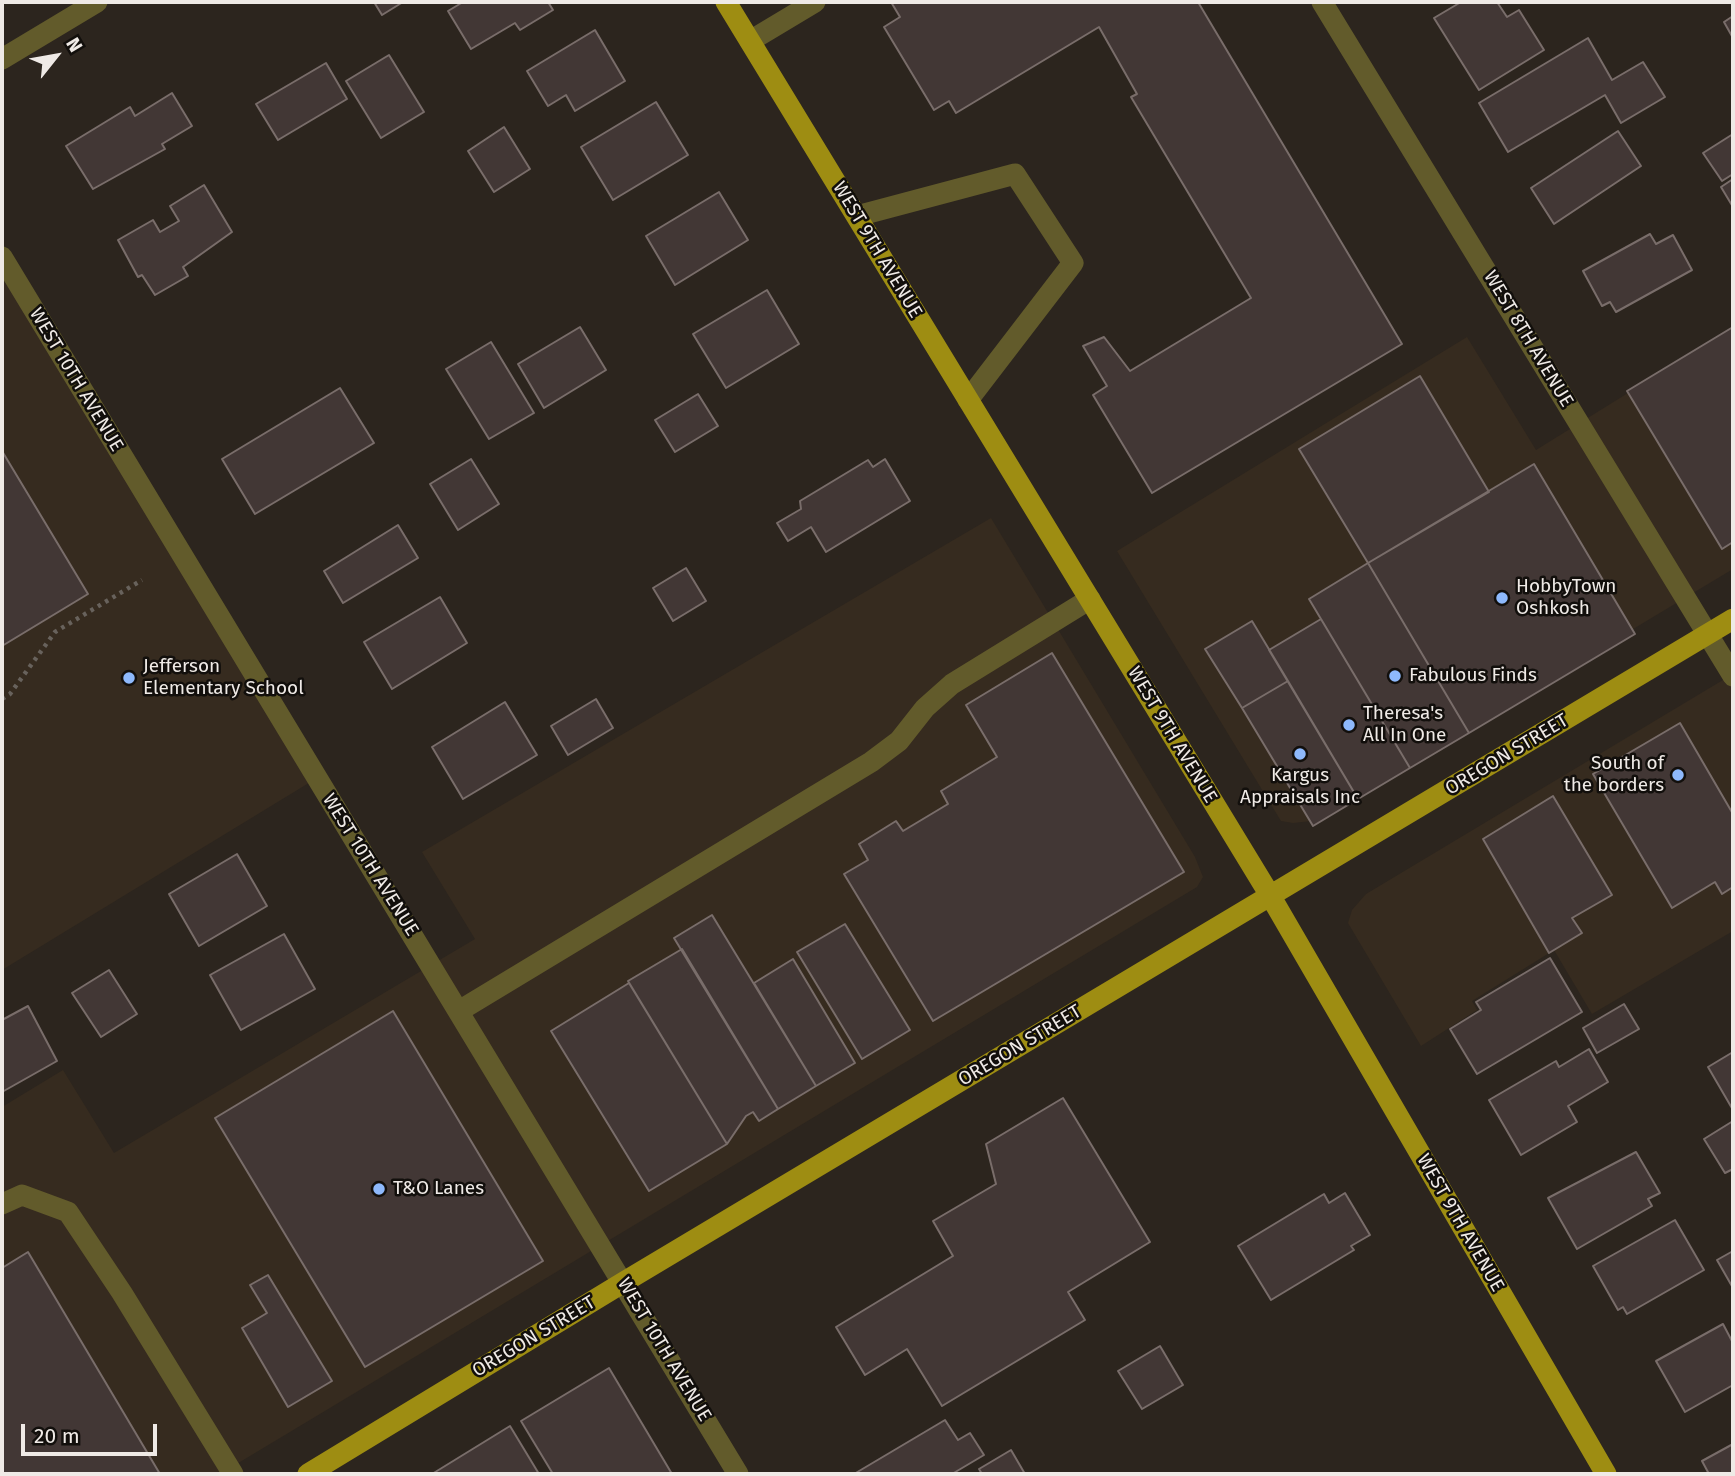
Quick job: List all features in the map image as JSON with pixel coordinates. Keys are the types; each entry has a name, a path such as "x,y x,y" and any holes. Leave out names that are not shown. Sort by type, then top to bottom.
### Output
{"main road":[{"name":"WEST 9TH AVENUE","path":"726,2 1270,897 1606,1474"},
{"name":"OREGON STREET","path":"308,1474 1733,619"}],"street":[{"path":"2,59 97,2"},
{"path":"750,41 815,2"},
{"name":"WEST 8TH AVENUE","path":"1322,2 1733,676"},
{"path":"857,216 1015,174 1073,263 968,400"},
{"name":"WEST 10TH AVENUE","path":"2,257 624,1282 729,1471"},
{"path":"459,1011 871,762 900,741 925,708 952,684 1090,599"},
{"path":"2,1204 22,1195 68,1212 122,1293 233,1474"}],"path":[{"path":"2,699 10,695 55,632 142,580"}],"shaded area":[{"name":"Jefferson Elementary School","path":"2,257 317,778 2,970"},
{"path":"1733,328 1733,569 1332,810 1311,821 1281,821 1117,551 1467,337 1536,450"},
{"path":"991,518 1195,857 1203,877 1197,887 220,1474 2,1474 2,1107 63,1070 114,1153 475,939 422,852"},
{"path":"1733,674 1733,931 1592,1014 1554,950 1472,1001 1477,1010 1421,1046 1348,923 1352,910 1366,894"}],"building":[{"path":"374,2 403,2 382,15"},
{"path":"463,2 548,2 553,10 520,30 515,23 471,49 448,11"},
{"path":"891,2 1198,2 1402,344 1152,493 1093,395 1107,386 1083,346 1104,337 1130,371 1251,298 1131,97 1137,94 1099,27 956,113 949,101 934,110 884,27 900,17"},
{"path":"1461,2 1497,2 1507,17 1519,10 1544,50 1479,90 1434,18"},
{"path":"1733,16 1733,38 1724,22"},
{"path":"595,30 625,81 575,111 566,95 548,106 527,71"},
{"path":"1588,38 1612,80 1643,62 1665,97 1621,123 1605,95 1508,152 1479,103"},
{"path":"389,55 424,112 381,138 346,81"},
{"path":"326,63 347,99 278,140 256,104"},
{"path":"172,93 192,126 162,144 165,149 93,189 66,146 130,107 135,116"},
{"path":"656,102 688,155 613,200 581,147"},
{"path":"504,127 530,169 494,192 468,151"},
{"path":"1618,131 1641,166 1554,224 1531,188"},
{"path":"1733,134 1733,174 1722,181 1703,153"},
{"path":"1733,179 1733,207 1721,187"},
{"path":"204,185 232,232 183,267 188,276 155,295 142,275 138,277 118,240 153,220 160,232 179,221 170,206"},
{"path":"719,192 748,240 675,285 646,236"},
{"path":"1650,234 1656,244 1673,235 1692,270 1616,312 1610,302 1602,306 1583,271"},
{"path":"767,290 799,344 726,388 693,334"},
{"path":"580,327 606,370 544,408 518,364"},
{"path":"1733,327 1733,542 1722,549 1627,391"},
{"path":"491,342 534,413 489,439 446,369"},
{"path":"1420,376 1489,492 1368,563 1299,449"},
{"path":"340,388 374,443 255,514 222,459"},
{"path":"698,394 718,426 675,452 655,420"},
{"path":"2,451 88,594 2,646"},
{"path":"471,459 499,504 458,530 430,484"},
{"path":"885,459 910,501 826,552 811,527 788,541 777,523 801,509 800,501 868,460 873,467"},
{"name":"HobbyTown Oshkosh","path":"1534,464 1635,634 1469,733 1368,563"},
{"path":"398,525 418,558 343,603 324,571"},
{"name":"Fabulous Finds","path":"1368,563 1469,733 1410,768 1309,599"},
{"path":"686,568 706,601 673,621 653,588"},
{"path":"440,597 467,643 392,689 364,642"},
{"name":"Theresa's All In One","path":"1321,619 1410,768 1358,799 1269,650"},
{"path":"1252,621 1288,681 1242,708 1205,649"},
{"path":"1052,653 1184,872 933,1021 844,874 868,860 859,844 896,821 903,831 948,804 941,791 997,757 966,705"},
{"name":"Kargus Appraisals Inc","path":"1288,681 1358,799 1313,826 1242,708"},
{"path":"596,699 613,728 568,755 551,726"},
{"path":"505,702 537,755 463,799 432,747"},
{"path":"1680,723 1733,814 1733,887 1722,894 1715,882 1672,908 1593,774"},
{"path":"1553,796 1612,895 1572,918 1582,933 1549,953 1483,839"},
{"path":"237,854 267,906 199,946 169,894"},
{"path":"712,915 816,1086 778,1109 674,938"},
{"path":"845,924 910,1030 862,1059 797,952"},
{"path":"284,934 315,989 241,1030 210,975"},
{"path":"682,949 778,1109 759,1121 753,1112 746,1116 727,1144 628,981"},
{"path":"1550,958 1582,1012 1477,1074 1450,1029 1481,1010 1476,1002"},
{"path":"793,959 855,1063 816,1086 754,983"},
{"path":"109,970 137,1014 101,1037 72,993"},
{"path":"629,983 727,1144 649,1191 551,1031"},
{"path":"1624,1004 1639,1029 1597,1053 1583,1028"},
{"path":"28,1006 57,1061 2,1092 2,1020"},
{"name":"T&O Lanes","path":"393,1011 543,1261 365,1367 215,1118"},
{"path":"1589,1049 1608,1082 1568,1106 1577,1122 1521,1155 1489,1100 1556,1061 1559,1067"},
{"path":"1733,1052 1733,1110 1708,1067"},
{"path":"1063,1098 1150,1242 1068,1292 1085,1320 942,1406 907,1349 865,1375 836,1327 953,1256 933,1221 996,1184 986,1144"},
{"path":"1733,1121 1733,1169 1725,1173 1704,1139"},
{"path":"1636,1152 1660,1193 1648,1199 1652,1206 1577,1249 1548,1198"},
{"path":"1345,1193 1370,1235 1351,1246 1354,1250 1271,1300 1238,1246 1324,1194 1329,1203"},
{"path":"1675,1220 1704,1270 1627,1314 1623,1307 1618,1310 1593,1266"},
{"path":"1733,1251 1733,1288 1717,1260"},
{"path":"28,1252 160,1474 2,1474 2,1268"},
{"path":"268,1275 332,1381 288,1407 242,1328 267,1313 250,1285"},
{"path":"1723,1324 1733,1343 1733,1385 1685,1412 1656,1361"},
{"path":"1160,1346 1183,1385 1142,1409 1118,1371"},
{"path":"609,1368 672,1474 553,1474 521,1421"},
{"path":"945,1420 958,1440 970,1433 984,1455 952,1474 854,1474"},
{"path":"510,1426 539,1474 432,1474"},
{"path":"1733,1444 1733,1474 1709,1474 1702,1461"},
{"path":"1011,1450 1025,1474 982,1474 979,1469"}],"place":[{"name":"HobbyTown Oshkosh","path":"1502,598"},
{"name":"Fabulous Finds","path":"1395,676"},
{"name":"Jefferson Elementary School","path":"129,678"},
{"name":"Theresa's All In One","path":"1349,725"},
{"name":"Kargus Appraisals Inc","path":"1300,754"},
{"name":"South of the borders","path":"1678,775"},
{"name":"T&O Lanes","path":"379,1189"}]}
